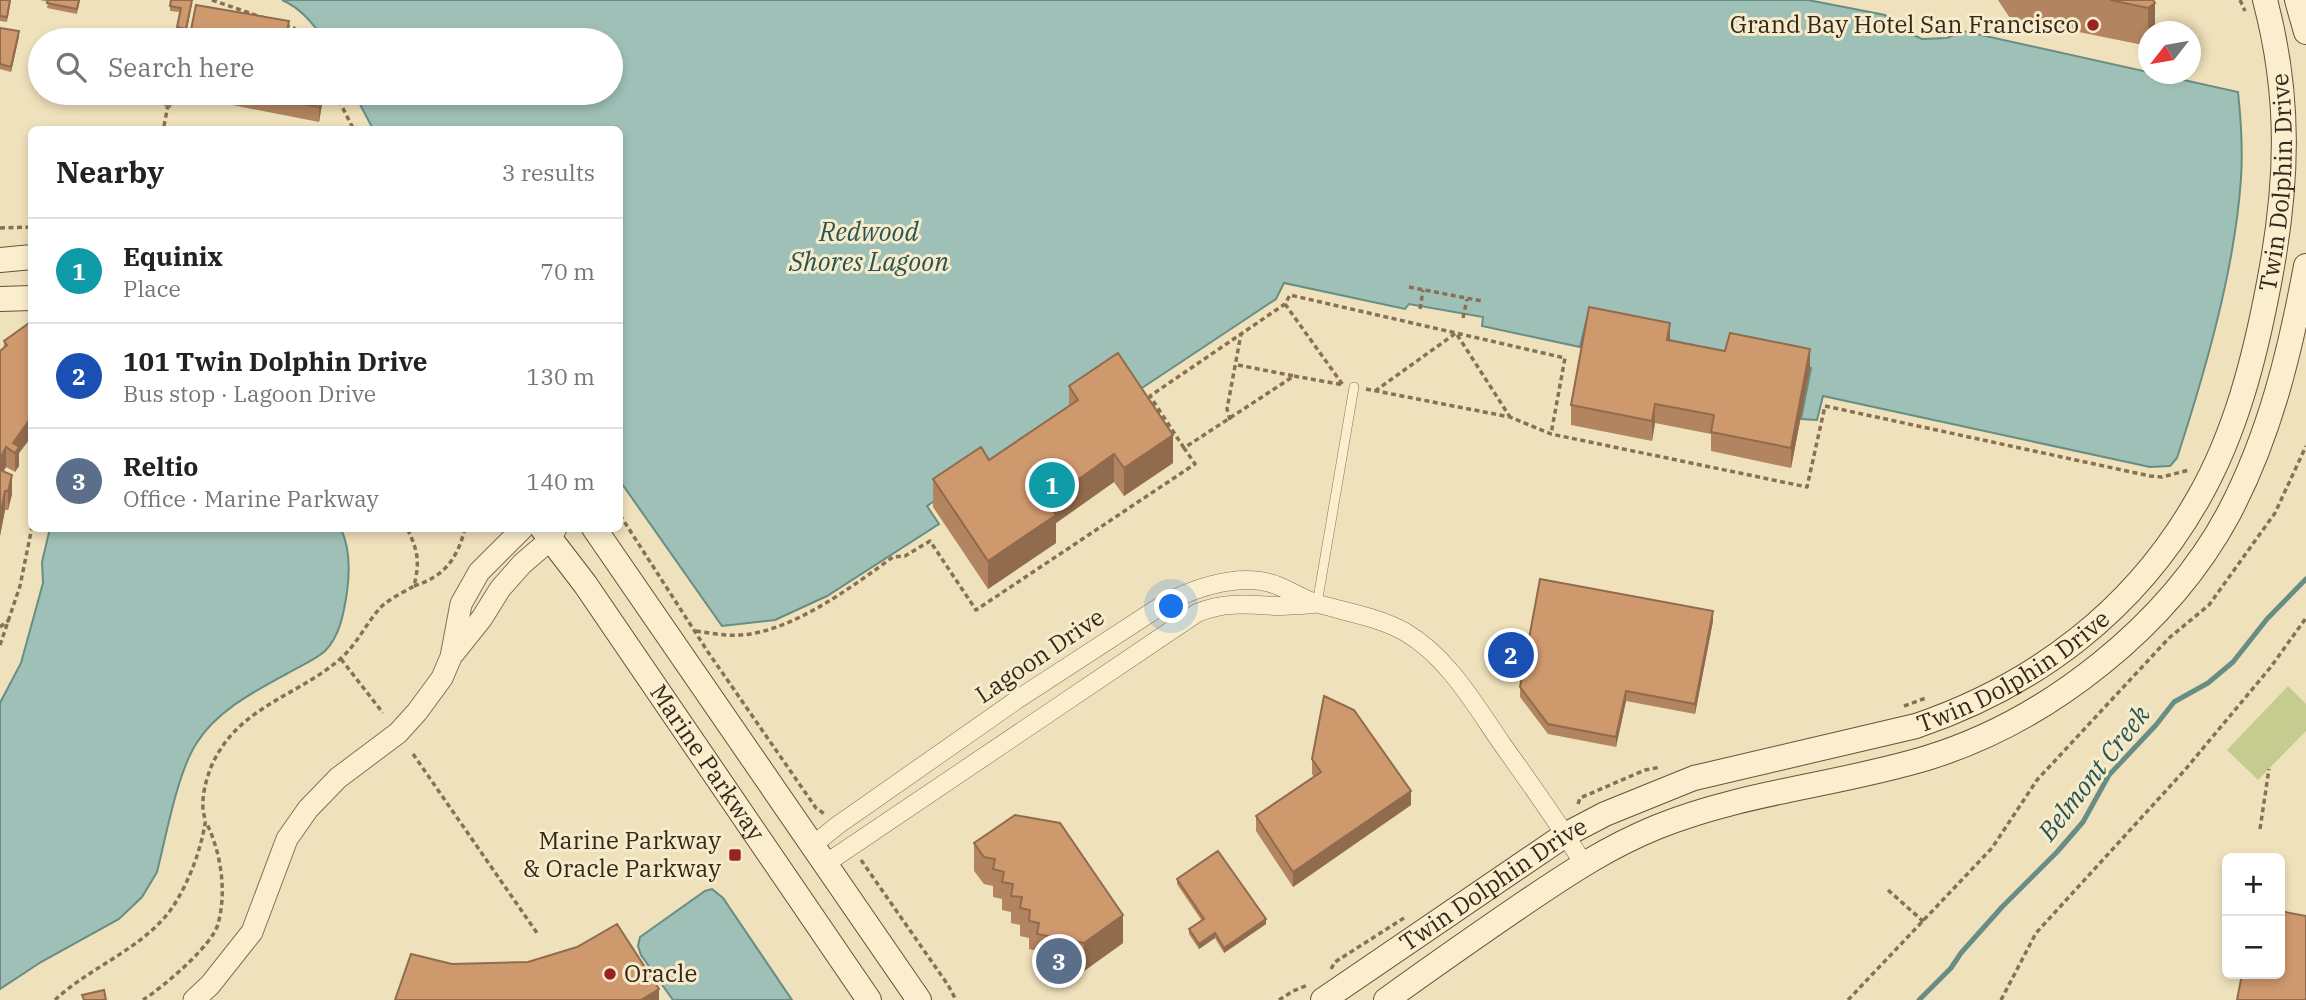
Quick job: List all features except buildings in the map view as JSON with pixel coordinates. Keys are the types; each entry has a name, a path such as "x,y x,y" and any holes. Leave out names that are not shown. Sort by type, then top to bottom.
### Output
{"main road":[{"name":"Twin Dolphin Drive","path":"1313,994 1565,835 1605,814 1694,778 1916,726 1952,714 1993,695 2049,662 2093,627 2135,586 2171,541 2199,498 2226,438 2249,374 2260,327 2278,234 2285,159 2277,44 2265,0"},
{"path":"2297,0 2306,32"},
{"path":"0,260 28,257"},
{"name":"Twin Dolphin Drive","path":"1386,1000 1583,863 1619,844 1703,810 1925,758 1964,745 2013,723 2068,690 2116,652 2159,608 2190,570 2228,513 2257,450 2281,384 2306,266"},
{"path":"0,299 28,298"},
{"name":"Marine Parkway","path":"550,532 869,1000"},
{"name":"Marine Parkway","path":"597,532 919,1000"}],"street":[{"path":"194,1000 217,977 252,932 287,839 307,809 338,778 398,733 442,678 451,657 461,604 479,572 519,532"},
{"path":"451,657 482,618 500,589 550,532"},
{"name":"Lagoon Drive","path":"819,854 838,825 1018,699 1177,597 1222,583 1247,581 1273,583 1317,604"},
{"name":"Lagoon Drive","path":"819,854 1197,613 1227,605 1317,604 1363,614 1405,632 1435,654 1467,694 1583,863"}],"lane":[{"path":"1317,604 1354,387"}],"path":[{"path":"212,0 271,20"},
{"path":"2240,0 2249,20"},
{"path":"282,24 294,28"},
{"path":"163,126 168,105"},
{"path":"341,105 352,126"},
{"path":"0,228 28,228"},
{"path":"1409,287 1482,301"},
{"path":"1420,309 1423,290"},
{"path":"696,631 741,635 785,623 828,602 893,557 905,556 930,541 976,610 1195,464 1150,396 1285,304 1290,295 1565,358 1551,434"},
{"path":"1463,317 1467,299"},
{"path":"1285,304 1343,385"},
{"path":"1375,391 1456,333"},
{"path":"1456,333 1510,417"},
{"path":"1230,420 1227,409 1241,334"},
{"path":"1237,365 1510,417 1551,434 1807,487 1825,406 2150,476 2162,477 2195,469 2189,480"},
{"path":"1184,448 1294,376"},
{"path":"1848,1000 1992,848 2037,780 2169,638 2209,605 2275,513 2306,446"},
{"path":"623,520 816,807 826,815 832,815"},
{"path":"0,645 20,586 31,532"},
{"path":"409,532 418,555 419,567 414,586"},
{"path":"144,1000 181,970 213,934 218,924 222,879 214,839 203,809 205,785 221,746 239,726 263,707 311,680 341,659 365,632 383,605 414,586 436,577 447,568 457,555 464,532"},
{"path":"2001,1000 2036,933 2184,771 2270,668 2306,618"},
{"path":"0,626 9,620"},
{"path":"341,659 383,712"},
{"path":"1899,708 1937,694"},
{"path":"413,754 537,933"},
{"path":"1577,806 1580,798 1646,770 1669,766"},
{"path":"2260,829 2269,769"},
{"path":"55,1000 86,974 151,932 170,910 188,882 206,822"},
{"path":"860,858 956,1000"},
{"path":"1888,890 1924,922"},
{"path":"1279,1000 1293,991 1313,994"}],"green space":[{"path":"2288,686 2306,704 2306,731 2258,780 2227,750"}],"water":[{"name":"Redwood Shores Lagoon","path":"282,0 1808,0 1885,15 1898,28 1922,39 1947,38 1963,31 2138,70 2138,84 2201,84 2238,92 2242,156 2238,213 2208,356 2177,458 2170,466 2150,467 1823,396 1817,420 1801,419 1811,368 1726,349 1722,366 1692,345 1586,322 1580,347 1482,326 1483,317 1409,304 1405,309 1284,283 1276,299 1133,394 998,458 927,506 939,524 827,596 775,620 722,626 623,485 623,126 371,126 360,105 623,105 623,28 316,28 301,12"},
{"path":"49,532 342,532 349,567 340,623 325,651 237,703 204,732 196,744 178,788 157,872 142,897 119,919 41,962 0,989 0,703 21,663 43,583 42,562"},
{"path":"712,889 723,898 792,1000 673,1000 641,955 638,946 640,937 705,891"}],"waterway":[{"name":"Belmont Creek","path":"1919,1000 2083,822 2109,775 2174,702 2208,683 2233,662 2267,619 2306,579"}],"place":[{"name":"Grand Bay Hotel San Francisco","path":"2093,25"},
{"name":"Equinix","path":"1052,485"},
{"name":"101 Twin Dolphin Drive","path":"1511,655"},
{"name":"Marine Parkway & Oracle Parkway","path":"735,855"},
{"name":"Reltio","path":"1059,961"},
{"name":"Oracle","path":"610,974"}]}
